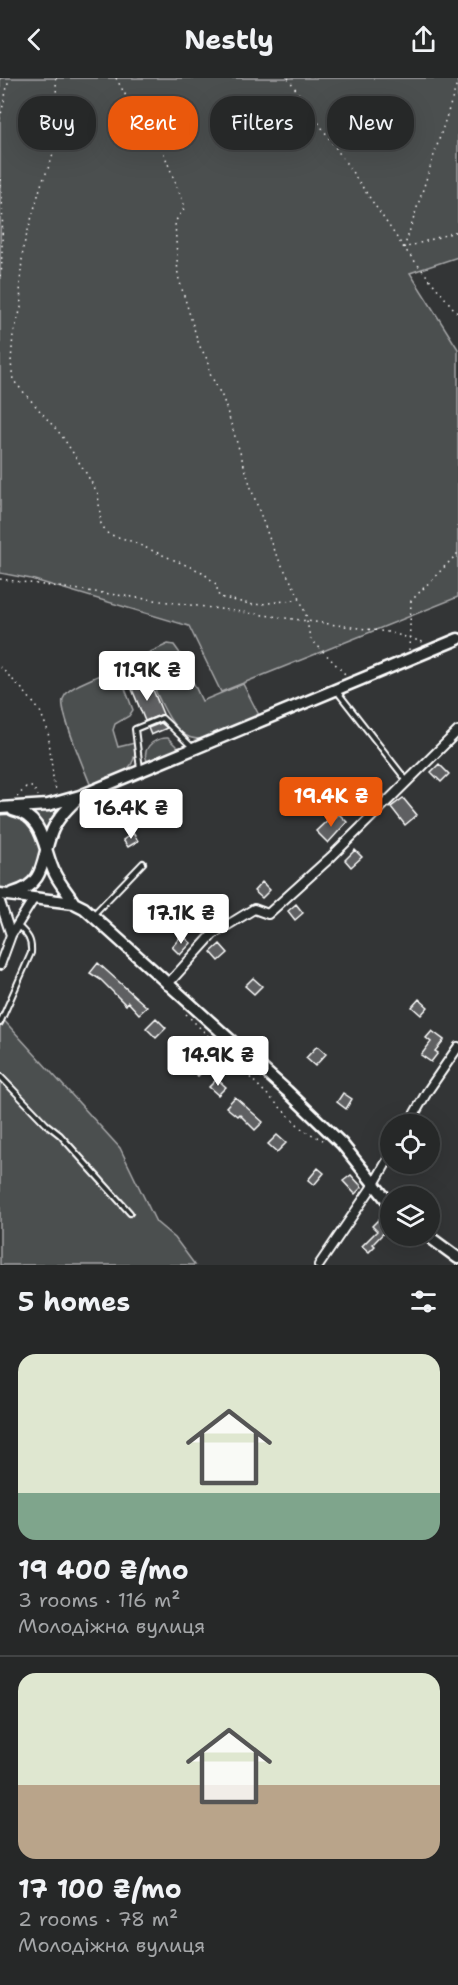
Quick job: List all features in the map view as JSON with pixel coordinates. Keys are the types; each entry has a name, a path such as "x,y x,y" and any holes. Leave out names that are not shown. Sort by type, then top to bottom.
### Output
{"street":[{"path":"5,806 48,805 80,796 458,639"},
{"path":"167,984 213,934 254,909 268,914 331,857 458,731"},
{"path":"0,965 11,935 34,898 51,834 60,816 80,796"},
{"path":"5,806 33,820 43,835 46,853 56,877 74,903 92,915 287,1091 342,1144 380,1192"},
{"path":"5,894 27,887 42,870"},
{"path":"5,894 74,903"},
{"path":"0,902 11,935"},
{"path":"415,1114 458,1047"},
{"path":"319,1265 380,1174"},
{"path":"440,1245 458,1258"}],"lane":[{"path":"335,690 407,782"},
{"path":"140,771 135,729 162,718 193,749"},
{"path":"92,915 143,863"},
{"path":"0,1023 31,953 32,942 18,925"},
{"path":"0,1076 46,1124 60,1135 130,1213"}],"path":[{"path":"0,119 9,78"},
{"path":"56,78 57,124 52,159 41,184 23,248 20,283 21,308 13,335 11,362 13,380 62,436 86,472 98,495 101,524 108,534 128,540 202,572 216,584 219,597 254,605 300,599"},
{"path":"116,78 141,123 159,141 185,207 175,222 178,276 199,345 223,399 274,551 300,599 306,615 310,638 353,682"},
{"path":"288,78 404,249 458,314"},
{"path":"404,249 458,81"},
{"path":"0,179 4,210 3,267 0,276"},
{"path":"404,249 458,231"},
{"path":"408,659 411,601 458,553"},
{"path":"0,579 388,632 438,647"},
{"path":"0,668 23,690 40,711 48,731 54,786 64,800"},
{"path":"5,806 26,787 33,787"},
{"path":"182,1010 303,1130 320,1140 342,1144"}],"shaded area":[{"path":"0,78 458,78 458,257 410,273 458,349 458,597 221,692 189,626 31,579 0,573"},
{"path":"168,644 174,645 179,652 202,701 243,684 261,719 209,738 197,739 187,736 177,728 167,714 155,687 180,673 174,660 123,683 133,710 129,716 115,724 113,730 118,747 135,743 133,761 123,773 92,789 65,716 64,696 80,684"},
{"path":"168,738 178,748 178,753 150,765 146,750 153,742"},
{"path":"60,806 46,829 32,810"},
{"path":"6,812 27,822 43,854 29,881 24,885 0,891 0,813"},
{"path":"0,1016 120,1148 156,1222 175,1238 195,1265 0,1265"}],"building":[{"path":"145,682 150,691 153,690 163,714 145,721 132,689"},
{"path":"161,723 167,728 151,735 148,728"},
{"path":"439,764 449,774 441,782 431,772"},
{"path":"372,783 384,795 373,805 362,793"},
{"path":"403,798 417,815 405,825 391,807"},
{"path":"339,814 347,822 328,843 316,831 332,816 334,819"},
{"path":"133,833 138,841 128,847 123,840"},
{"path":"355,850 362,857 351,867 345,860"},
{"path":"262,882 270,890 262,898 254,891"},
{"path":"296,904 303,913 295,920 288,911"},
{"path":"182,935 191,943 180,955 172,947"},
{"path":"220,944 228,953 219,961 211,952"},
{"path":"98,963 147,1007 139,1014 128,1002 126,1005 101,980 90,973"},
{"path":"253,978 262,986 254,994 245,986"},
{"path":"419,999 428,1007 421,1015 412,1007"},
{"path":"156,1018 166,1028 156,1038 146,1028"},
{"path":"432,1031 444,1040 435,1051 438,1053 431,1062 421,1055 431,1042 426,1038"},
{"path":"317,1046 326,1054 315,1066 306,1058"},
{"path":"197,1060 206,1068 198,1076 190,1068"},
{"path":"217,1079 226,1087 218,1095 209,1087"},
{"path":"343,1093 352,1099 346,1109 337,1102"},
{"path":"235,1097 263,1122 255,1130 239,1114 237,1116 226,1107"},
{"path":"277,1135 286,1143 277,1152 268,1144"},
{"path":"318,1168 324,1173 314,1185 308,1180"},
{"path":"351,1175 362,1187 355,1194 343,1181"},
{"path":"380,1220 380,1237 369,1252 362,1246 377,1231 372,1226"}]}
